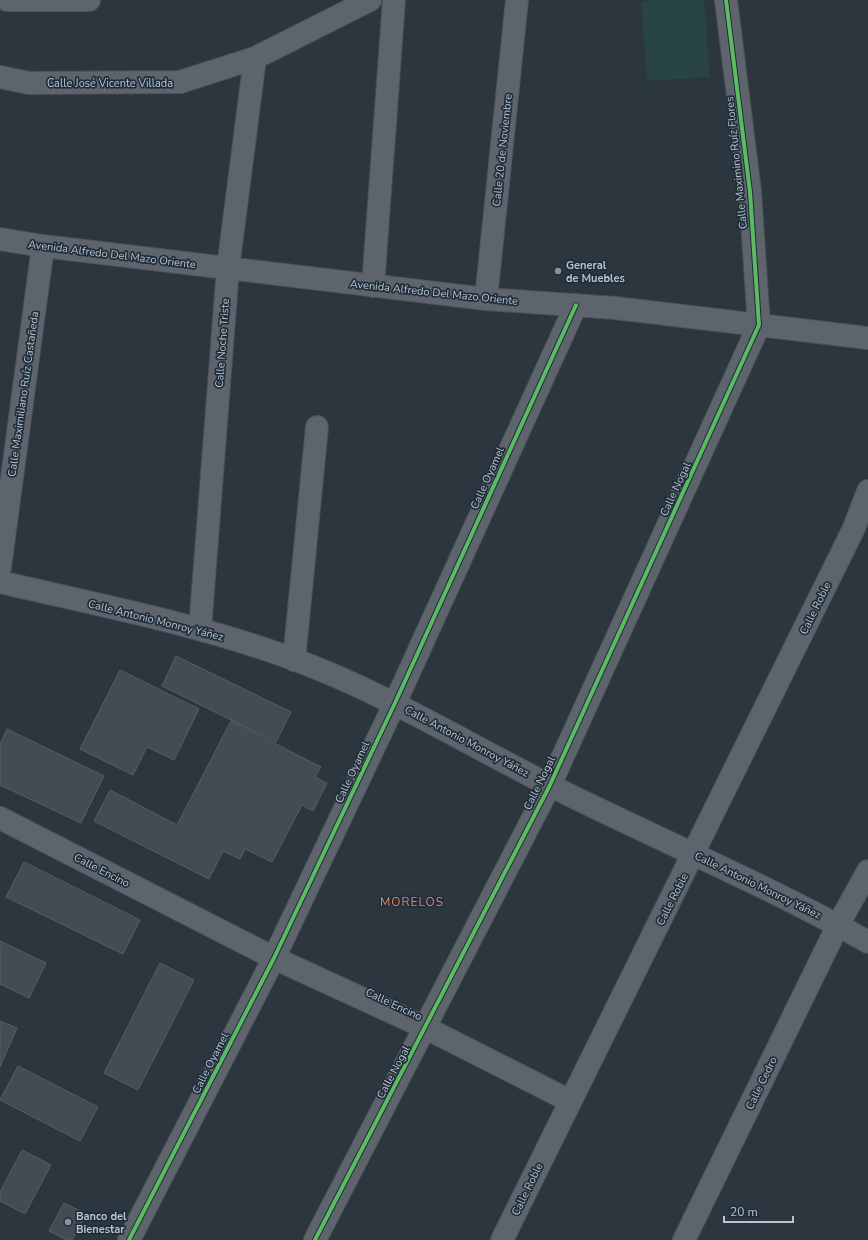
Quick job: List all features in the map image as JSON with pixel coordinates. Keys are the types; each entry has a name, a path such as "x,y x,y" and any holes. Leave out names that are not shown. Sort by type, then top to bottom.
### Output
{"street":[{"path":"10,0 89,0"},
{"name":"Calle José Vicente Villada","path":"0,77 29,83 180,82 255,58 370,0"},
{"path":"373,286 394,0"},
{"name":"Calle 20 de Noviembre","path":"486,299 517,0"},
{"name":"Calle Maximino Ruíz Flores","path":"726,0 750,192 759,325"},
{"name":"Calle Noche Triste","path":"200,629 228,268 255,58"},
{"name":"Avenida Alfredo Del Mazo Oriente","path":"0,239 43,246 486,299 576,304 868,338"},
{"name":"Calle Maximiliano Ruíz Castañeda","path":"0,567 43,246"},
{"name":"Calle Oyamel","path":"129,1240 274,958 395,703 576,304"},
{"name":"Calle Nogal","path":"315,1240 426,1028 550,785 759,325"},
{"path":"294,660 317,427"},
{"name":"Calle Roble","path":"502,1240 570,1101 695,854 854,528 868,491"},
{"name":"Calle Antonio Monroy Yáñez","path":"0,582 200,629 294,660 395,703 550,785 695,854 868,942"},
{"name":"Calle Encino","path":"0,818 274,958 426,1028 570,1101"},
{"name":"Calle Cedro","path":"684,1240 838,926 868,871"}],"green space":[{"path":"704,0 710,77 647,81 641,1"}],"building":[{"path":"176,656 291,712 276,742 162,686"},
{"path":"120,670 199,709 174,760 147,747 133,775 80,749"},
{"path":"231,721 321,767 315,777 327,783 313,811 302,805 272,862 245,849 240,859 223,851 209,879 94,821 110,790 177,825"},
{"path":"7,729 104,776 81,823 0,785 0,744"},
{"path":"24,862 140,920 123,954 6,897"},
{"path":"0,941 46,963 29,998 0,984"},
{"path":"160,963 194,980 138,1090 104,1073"},
{"path":"0,1021 17,1028 0,1067"},
{"path":"18,1066 98,1107 80,1141 0,1100"},
{"path":"22,1150 51,1165 25,1214 0,1201 0,1192"},
{"name":"Banco del Bienestar","path":"64,1203 86,1214 72,1240 67,1240 49,1231"}],"cycle path":[{"path":"315,1240 550,785 759,325 750,192 726,0"},
{"path":"129,1240 274,958 395,703 576,305"}],"place":[{"name":"General de Muebles","path":"558,271"},
{"name":"Banco del Bienestar","path":"68,1222"}],"district":[{"name":"MORELOS","path":"412,902"}]}
